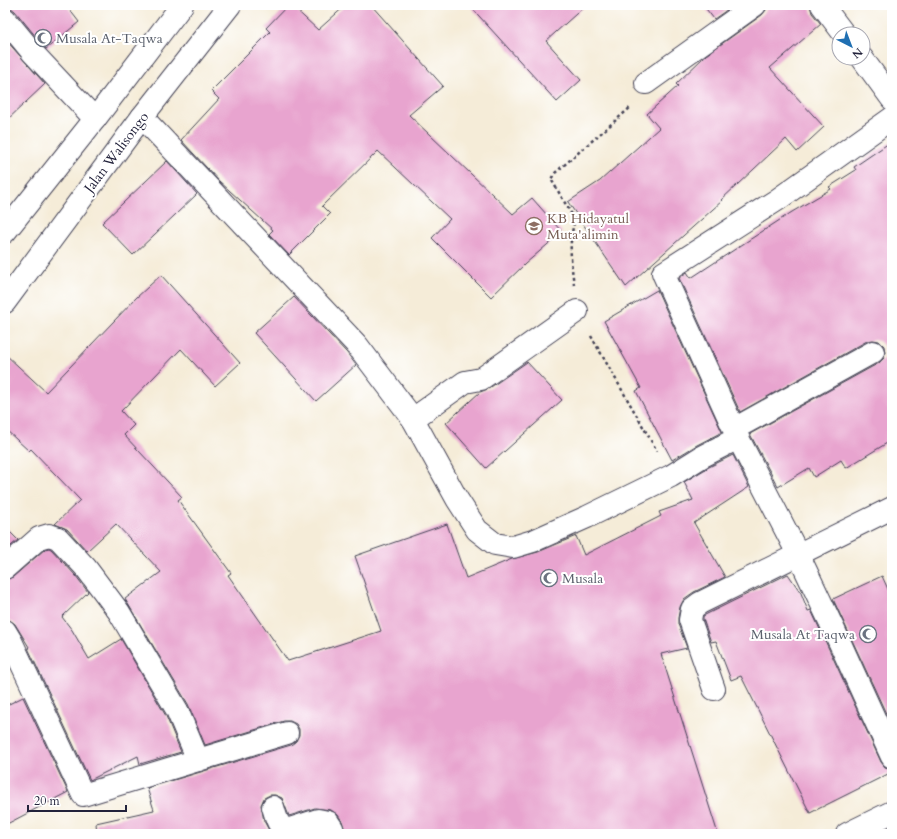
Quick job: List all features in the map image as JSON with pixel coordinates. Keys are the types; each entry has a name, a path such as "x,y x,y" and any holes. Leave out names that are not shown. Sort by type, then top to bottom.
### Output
{"main road":[{"path":"5,232 95,119 182,5"},
{"name":"Jalan Walisongo","path":"5,302 142,116 230,5"},
{"path":"646,83 755,5"},
{"path":"822,5 838,26"},
{"path":"5,19 33,53 95,119"},
{"path":"868,66 892,99"},
{"path":"142,116 357,345 413,419 457,499 477,530 495,544 513,547 533,541 587,517 671,476 736,434 873,352"},
{"path":"892,118 777,200 663,273 736,434 798,554 892,757"},
{"path":"413,419 465,382 480,379 577,311"},
{"path":"714,689 690,620 692,609 700,603 892,508"},
{"path":"5,568 39,538 49,535 58,538 86,568 119,612 177,710 198,760"},
{"path":"5,631 12,641 83,795 287,733"},
{"path":"273,807 278,822 282,828 287,830 318,820 328,822 334,834"},
{"path":"847,834 892,812"}],"path":[{"path":"637,102 555,173 551,179 575,220 572,231 570,254 577,311 671,476"}],"building":[{"name":"Musala At-Taqwa","path":"5,5 66,5 79,22 46,49 15,11 10,7 5,7"},
{"path":"288,5 291,5 318,30 346,5 371,5 443,86 409,115 513,214 532,198 562,232 525,264 491,297 432,238 450,219 378,151 322,206 330,214 289,255 269,234 273,230 219,181 181,140 219,99 211,91 270,32 266,28"},
{"path":"469,5 586,5 546,41 581,80 557,102"},
{"path":"703,5 734,5 714,19"},
{"path":"767,5 810,5 812,13 821,24 770,68 824,127 797,152 786,139 721,200 722,201 626,287 568,202 600,181 659,128 647,114 678,86 676,84 706,55 762,15 766,10"},
{"path":"5,39 45,84 5,122"},
{"path":"892,141 892,440 846,468 841,460 814,477 809,468 778,487 750,434 879,363 884,358 884,346 879,341 867,341 740,412 679,278 687,272 691,278 792,212 831,189 829,187 856,170 854,167"},
{"path":"167,161 197,194 133,255 102,223"},
{"path":"161,275 240,363 215,386 181,349 121,411 134,425 124,435 182,497 178,500 231,573 228,575 288,661 381,631 355,556 447,524 466,578 512,559 538,552 576,536 584,555 661,516 659,512 693,500 684,482 733,455 749,487 694,523 725,577 694,592 684,599 680,607 678,624 687,648 661,654 718,834 346,834 342,821 338,815 331,810 315,808 289,816 282,798 275,795 270,795 264,798 261,805 264,821 271,834 97,834 96,823 154,810 147,788 291,745 296,741 299,735 299,729 296,724 290,721 284,721 205,745 188,704 125,599 161,572 116,524 87,551 67,529 55,524 80,500 31,449 29,451 5,429 5,354 46,392 136,298"},
{"path":"657,290 722,432 672,460 636,391 641,388 604,321"},
{"path":"294,297 347,353 356,365 316,401 254,333"},
{"path":"527,362 562,400 486,468 446,423 480,392 488,389"},
{"path":"5,527 18,540 5,551"},
{"path":"49,548 76,576 88,592 62,617 72,630 89,659 121,639 166,716 181,752 140,764 138,756 90,780 28,648 29,647 15,624 5,617 5,580 13,577 45,549"},
{"path":"788,574 801,593 808,611 811,610 881,762 885,767 892,769 892,772 810,813 741,676 731,680 716,641 711,642 703,619 703,616"},
{"path":"882,576 892,598 892,719 889,720 833,599"},
{"path":"23,697 68,792 5,825 5,706"}],"place":[{"name":"Musala At-Taqwa","path":"43,38"},
{"name":"KB Hidayatul Muta'alimin","path":"534,226"},
{"name":"Musala","path":"549,578"},
{"name":"Musala At Taqwa","path":"868,634"}]}
